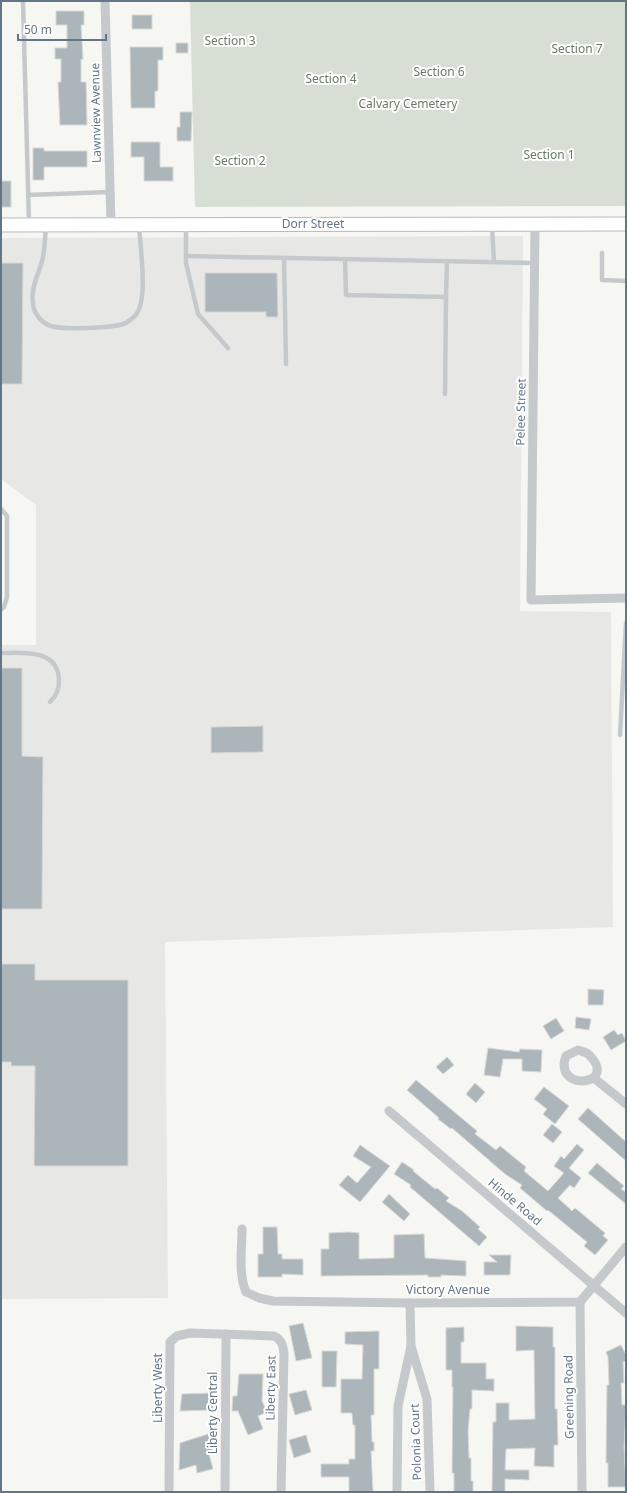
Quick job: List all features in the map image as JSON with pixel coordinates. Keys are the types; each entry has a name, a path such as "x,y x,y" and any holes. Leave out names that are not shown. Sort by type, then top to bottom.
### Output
{"main road":[{"name":"Dorr Street","path":"1,225 626,224"}],"street":[{"name":"Lawnview Avenue","path":"105,1 111,224"},
{"name":"Pelee Street","path":"535,224 531,600 626,598"},
{"path":"594,1078 626,1104"},
{"name":"Hinde Road","path":"389,1111 594,1284 626,1313"},
{"name":"Victory Avenue","path":"242,1229 242,1283 246,1292 258,1298 273,1300 410,1303 580,1302"},
{"path":"580,1302 626,1247"},
{"name":"Greening Road","path":"580,1302 582,1492"},
{"name":"Polonia Court","path":"397,1492 398,1406 411,1346 410,1303"},
{"name":"Liberty West","path":"169,1492 170,1342 177,1336 190,1333 226,1334"},
{"name":"Liberty Central","path":"225,1492 226,1334"},
{"name":"Liberty East","path":"226,1334 274,1336 283,1344 281,1492"},
{"name":"Polonia Court","path":"411,1346 427,1399 430,1492"}],"lane":[{"path":"23,1 29,225"},
{"path":"28,195 110,192"},
{"path":"46,225 43,256 34,288 32,303 38,318 50,326 79,328 109,327 125,324 138,313 143,276 138,224"},
{"path":"186,224 186,256 198,314 228,348"},
{"path":"492,224 494,262"},
{"path":"602,253 602,280 626,281"},
{"path":"186,256 534,262"},
{"path":"284,258 286,364"},
{"path":"345,259 346,295 446,297"},
{"path":"445,394 447,261"},
{"path":"1,509 7,516 7,597 4,607 1,610"},
{"path":"620,735 626,623"},
{"path":"1,653 35,654 46,658 55,664 59,686 56,696 50,702"}],"shaded area":[{"path":"523,236 520,611 611,612 613,927 165,942 168,1298 1,1299 1,645 36,645 36,505 1,479 1,238"}],"green space":[{"name":"Calvary Cemetery","path":"190,1 626,1 626,206 195,207"}],"building":[{"path":"56,11 84,11 84,25 81,25 83,60 81,59 81,82 86,82 87,125 60,125 58,82 61,82 61,59 55,59 55,48 67,48 67,25 56,25"},
{"path":"132,15 152,15 152,29 132,29"},
{"path":"176,43 188,43 188,53 176,53"},
{"path":"130,47 163,47 163,60 158,60 158,91 155,91 155,108 131,108"},
{"path":"180,112 192,112 191,141 177,141 177,127 180,127"},
{"path":"131,142 160,142 160,167 173,167 173,181 144,181 144,157 131,157"},
{"path":"33,148 44,148 44,151 87,151 87,167 44,167 44,180 33,180"},
{"path":"1,181 11,181 11,207 1,207"},
{"path":"1,263 23,263 22,384 1,384"},
{"path":"205,273 277,273 278,317 266,317 266,312 205,312"},
{"path":"1,668 22,668 22,756 43,757 42,909 1,909"},
{"path":"263,726 263,752 211,753 211,727"},
{"path":"1,964 35,964 35,980 128,980 128,1166 34,1166 35,1066 11,1066 11,1062 1,1062"},
{"path":"588,989 604,990 603,1005 588,1005"},
{"path":"576,1017 591,1019 589,1030 575,1028"},
{"path":"556,1018 564,1031 551,1039 543,1026"},
{"path":"614,1030 618,1035 622,1033 626,1041 611,1050 603,1037"},
{"path":"488,1048 519,1052 520,1049 542,1050 541,1072 522,1071 522,1059 503,1059 500,1077 484,1075"},
{"path":"447,1057 454,1065 443,1074 436,1067"},
{"path":"416,1080 477,1131 475,1134 496,1150 500,1146 526,1167 524,1171 548,1191 564,1173 554,1166 561,1156 564,1159 577,1144 584,1150 569,1168 581,1178 574,1188 570,1185 558,1198 572,1211 575,1208 605,1233 603,1236 608,1240 595,1255 584,1246 587,1242 520,1188 522,1185 505,1174 452,1128 451,1129 438,1119 439,1118 407,1090"},
{"path":"475,1083 485,1092 476,1103 466,1094"},
{"path":"544,1087 569,1106 555,1124 543,1114 547,1109 534,1099"},
{"path":"588,1108 626,1142 626,1161 578,1119"},
{"path":"552,1124 562,1132 553,1143 543,1135"},
{"path":"360,1145 390,1166 360,1202 339,1185 348,1175 357,1183 371,1167 353,1156"},
{"path":"402,1162 414,1170 413,1171 435,1189 437,1188 449,1198 446,1201 462,1211 480,1227 478,1229 487,1237 479,1246 410,1187 411,1185 394,1174"},
{"path":"597,1163 624,1186 621,1189 626,1192 626,1204 588,1173"},
{"path":"389,1194 410,1214 404,1221 382,1202"},
{"path":"263,1227 277,1227 278,1254 282,1254 282,1259 303,1259 303,1275 282,1274 282,1277 258,1277 258,1254 263,1254"},
{"path":"329,1233 359,1233 359,1259 394,1258 394,1235 424,1234 425,1258 466,1261 466,1276 321,1276 321,1249 329,1249"},
{"path":"489,1255 511,1255 510,1275 484,1275 484,1262 497,1262"},
{"path":"303,1323 312,1358 296,1361 289,1326"},
{"path":"516,1326 553,1327 553,1347 555,1347 555,1409 557,1409 558,1445 554,1445 554,1467 534,1466 535,1448 506,1449 505,1470 529,1470 529,1480 505,1479 505,1492 492,1492 493,1422 496,1422 496,1403 509,1403 509,1420 535,1419 534,1350 516,1351"},
{"path":"464,1327 464,1342 461,1342 461,1363 486,1363 486,1379 494,1379 494,1391 472,1390 472,1409 470,1409 468,1431 469,1458 471,1458 471,1481 473,1481 473,1492 454,1492 454,1473 452,1473 453,1387 452,1370 446,1370 446,1328"},
{"path":"379,1331 379,1369 374,1369 374,1415 371,1415 372,1442 374,1442 374,1451 371,1451 373,1492 349,1492 349,1477 321,1477 321,1464 349,1464 349,1459 355,1459 355,1425 353,1425 352,1413 341,1413 341,1379 362,1379 363,1345 345,1344 345,1332"},
{"path":"621,1345 626,1355 626,1361 623,1362 624,1383 621,1383 622,1405 626,1405 624,1447 626,1487 608,1487 608,1463 606,1463 607,1385 609,1385 608,1357 606,1352"},
{"path":"322,1351 337,1351 336,1387 322,1387"},
{"path":"239,1374 263,1374 262,1401 267,1412 258,1416 263,1429 248,1435 238,1411 232,1411 233,1396 237,1396"},
{"path":"306,1390 312,1410 295,1415 289,1394"},
{"path":"213,1393 213,1410 180,1411 182,1394"},
{"path":"208,1434 213,1453 209,1454 213,1469 197,1473 196,1465 179,1470 180,1443"},
{"path":"306,1435 311,1452 294,1458 289,1440"}],"park label":[{"name":"Section 3","path":"230,41"},
{"name":"Section 7","path":"577,49"},
{"name":"Section 6","path":"439,72"},
{"name":"Section 4","path":"331,79"},
{"name":"Section 1","path":"549,155"},
{"name":"Section 2","path":"240,161"}]}
